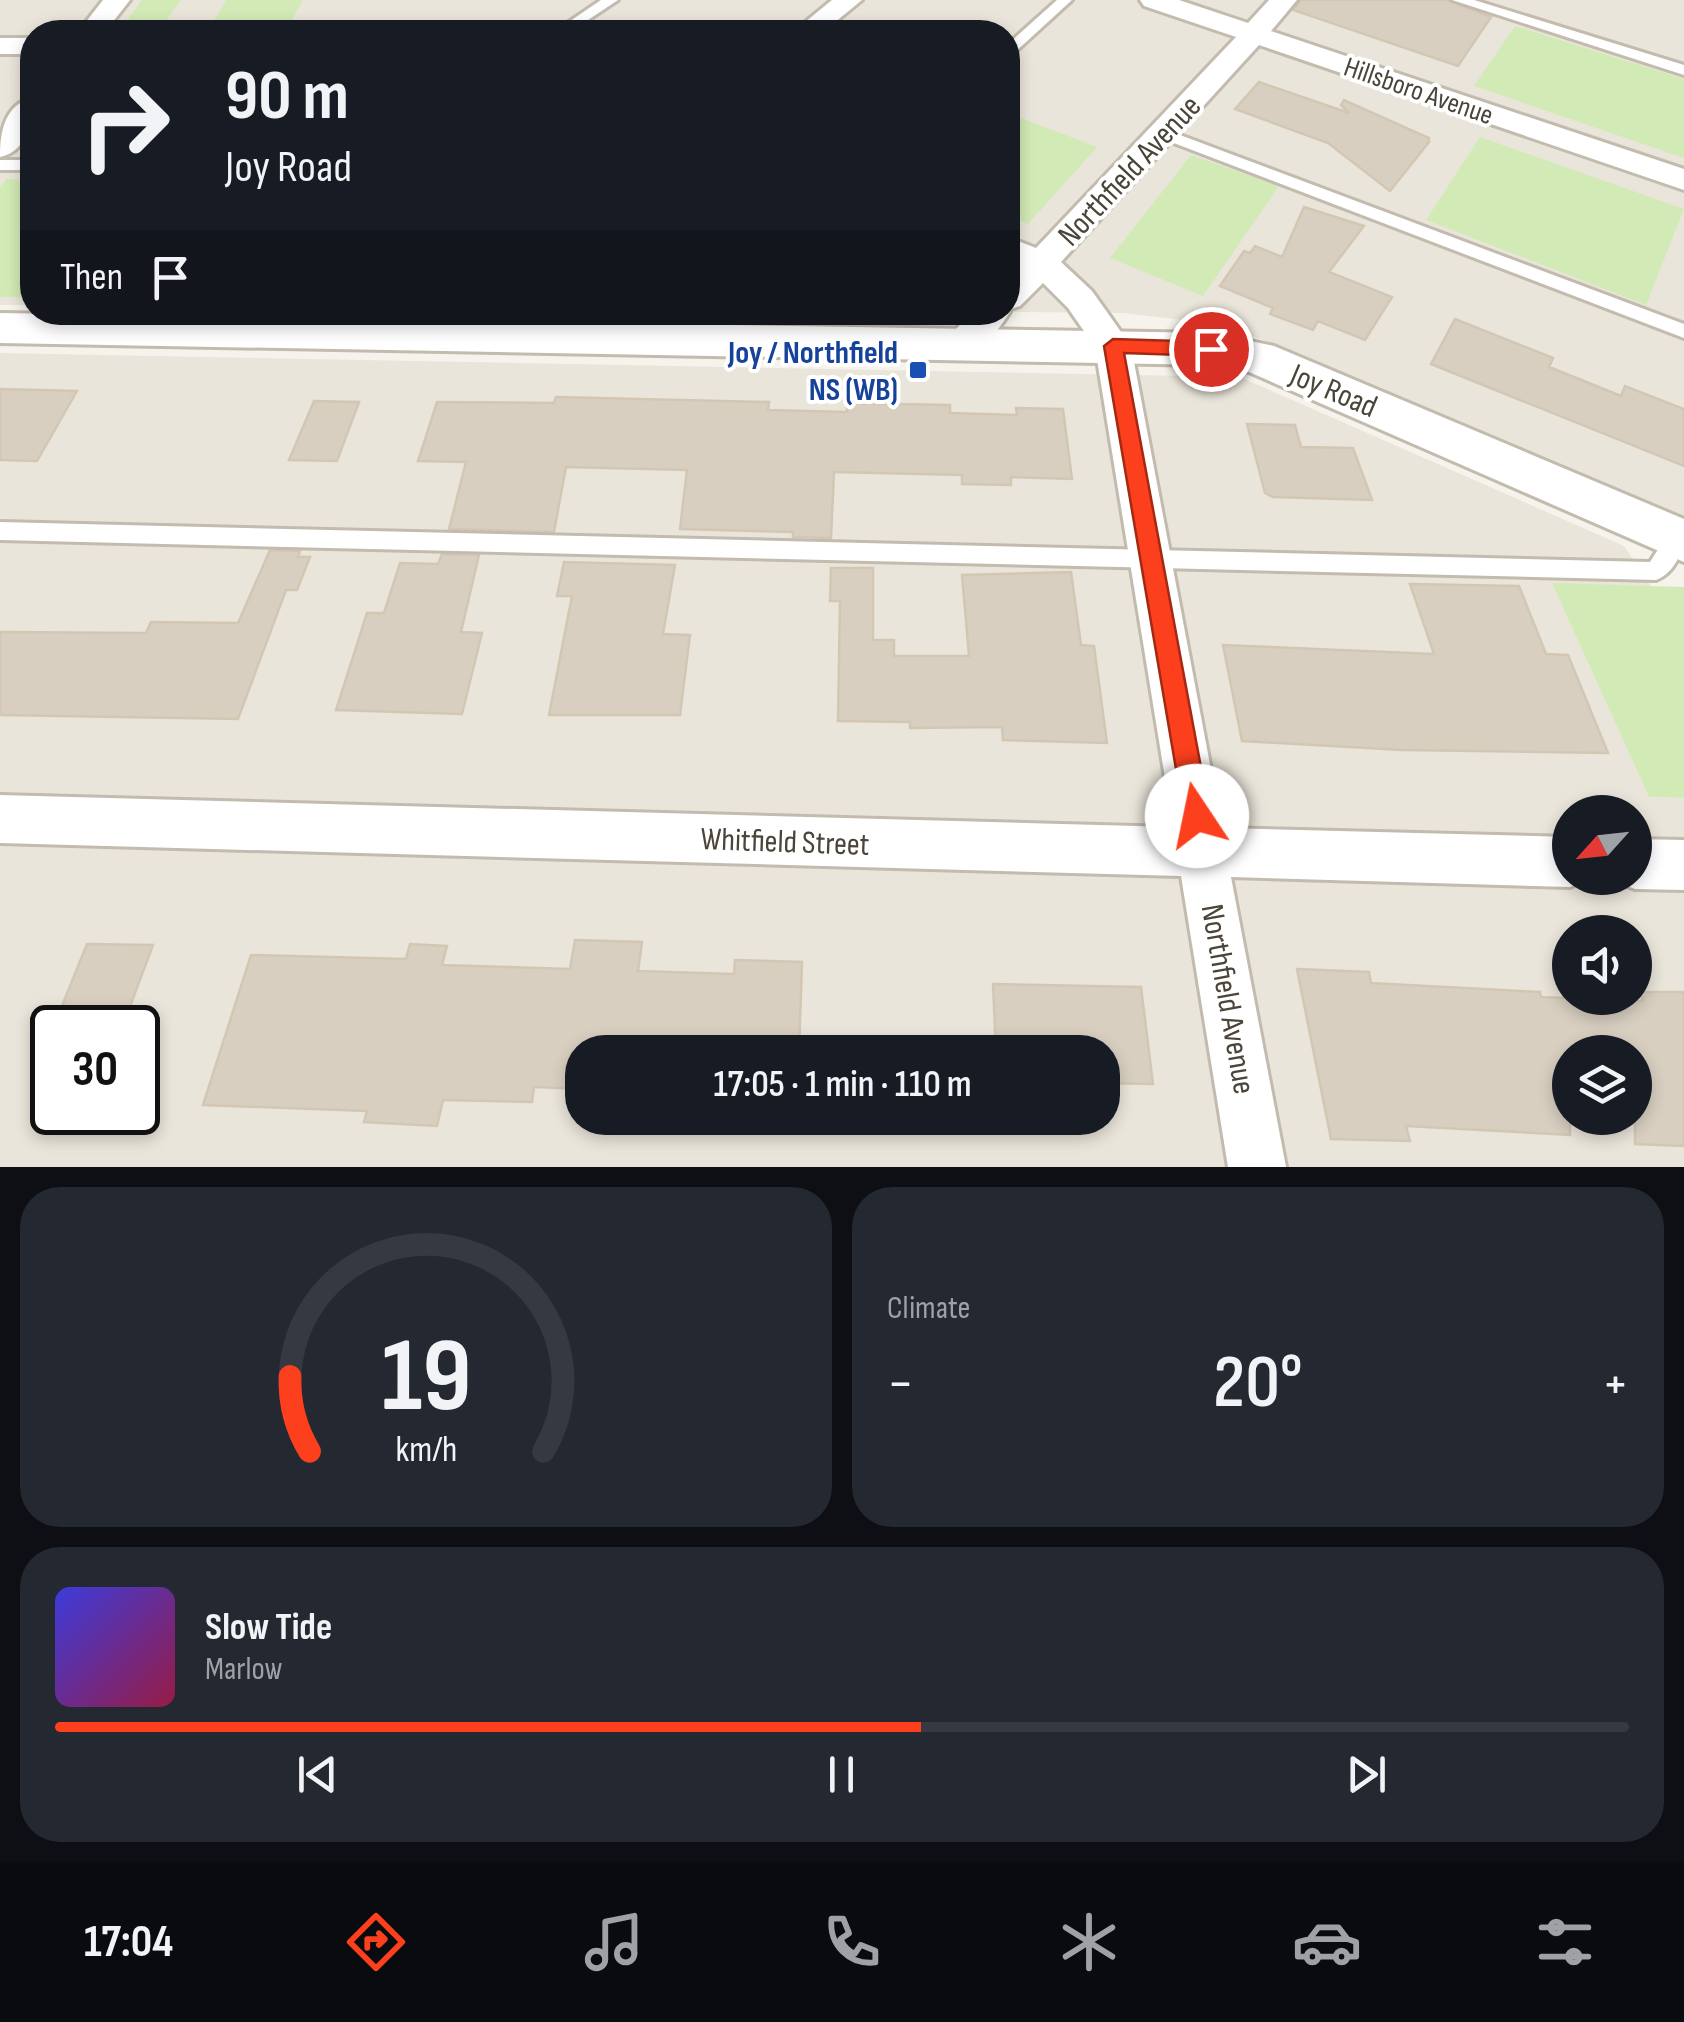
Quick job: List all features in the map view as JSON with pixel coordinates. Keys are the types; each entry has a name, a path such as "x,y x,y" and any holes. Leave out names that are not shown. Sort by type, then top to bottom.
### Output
{"street":[{"path":"101,20 117,0"},
{"path":"822,20 850,0"},
{"name":"Hillsboro Avenue","path":"1154,0 1684,180"},
{"name":"Northfield Avenue","path":"1258,1167 1113,346 1081,297 1042,263 1284,0"},
{"path":"0,148 20,122"},
{"path":"1020,253 1042,263 1020,286"},
{"path":"961,344 979,325"},
{"name":"Joy Road","path":"0,328 1211,349 1258,357 1682,540"},
{"name":"Whitfield Street","path":"0,819 1552,862"},
{"path":"1652,864 1684,865"}],"lane":[{"path":"579,20 610,0"},
{"path":"1020,40 1065,0"},
{"path":"1459,0 1684,70"},
{"path":"1164,134 1684,331"},
{"path":"0,531 1656,571 1682,540"}],"shaded area":[{"path":"0,0 1684,0 1684,518 1227,325 1123,313 1020,312 1020,20 20,20 20,305 0,305"},
{"path":"0,353 1240,377 1624,546 1651,586 1553,584 1648,795 1552,795 1552,895 1652,895 1652,797 1684,798 1684,1167 0,1167"}],"green space":[{"path":"142,0 181,0 167,20 128,20"},
{"path":"227,0 303,0 292,20 214,20"},
{"path":"1515,26 1684,79 1684,158 1474,86"},
{"path":"1020,118 1097,147 1028,224 1020,220"},
{"path":"1480,137 1684,209 1646,305 1426,220"},
{"path":"1191,155 1279,186 1203,296 1110,258"},
{"path":"6,179 20,180 20,297 0,297 0,187"},
{"path":"1552,583 1684,587 1684,798 1648,795"}],"building":[{"path":"1301,0 1448,0 1491,17 1458,66 1293,10"},
{"path":"1259,82 1349,113 1341,105 1344,100 1429,138 1429,142 1390,191 1328,143 1235,109"},
{"path":"1304,207 1364,226 1329,272 1392,297 1365,340 1318,321 1313,330 1270,314 1273,308 1220,286 1244,251 1250,253 1255,246 1282,257"},
{"path":"1455,319 1553,358 1549,367 1621,396 1625,386 1684,409 1684,466 1431,364"},
{"path":"0,389 77,391 37,461 0,460"},
{"path":"556,397 769,402 768,410 847,412 847,403 950,405 950,413 1017,415 1016,408 1063,409 1072,479 1011,477 1011,485 962,484 962,475 834,472 831,538 793,537 793,532 680,529 687,470 566,467 554,532 449,529 466,462 418,461 437,402 554,403"},
{"path":"314,401 359,402 337,461 289,460"},
{"path":"1247,424 1295,425 1301,447 1353,448 1372,500 1273,497 1265,493"},
{"path":"270,550 300,551 298,557 310,557 297,590 286,590 238,719 0,715 0,632 146,633 151,622 238,623"},
{"path":"442,554 479,555 461,632 482,633 462,714 336,710 367,613 384,613 400,563 438,564"},
{"path":"564,562 675,565 663,634 690,635 680,715 549,715 572,596 557,596"},
{"path":"831,568 873,568 873,640 894,640 894,656 969,656 962,575 1071,572 1081,645 1094,646 1107,743 1003,740 1002,727 910,728 910,722 838,721 840,601 830,601"},
{"path":"1410,584 1519,586 1546,654 1568,655 1608,753 1402,750 1242,741 1223,645 1434,654"},
{"path":"575,940 642,942 638,971 734,974 735,960 802,962 800,1035 565,1035 565,1088 534,1087 532,1102 443,1100 437,1126 364,1122 367,1111 203,1105 251,955 406,959 410,944 447,946 442,965 570,969"},
{"path":"87,944 153,945 131,1005 62,1005"},
{"path":"1297,969 1369,972 1371,983 1540,992 1541,997 1552,997 1552,1015 1652,1015 1652,992 1684,992 1684,1146 1635,1144 1635,1135 1652,1135 1652,1035 1552,1035 1552,1134 1406,1126 1410,1141 1331,1139"},
{"path":"993,984 1141,987 1153,1084 1120,1083 1120,1035 995,1035"}],"place":[{"name":"Joy / Northfield NS (WB)","path":"918,370"}],"route":[{"path":"1197,816 1113,346 1211,349"}]}
